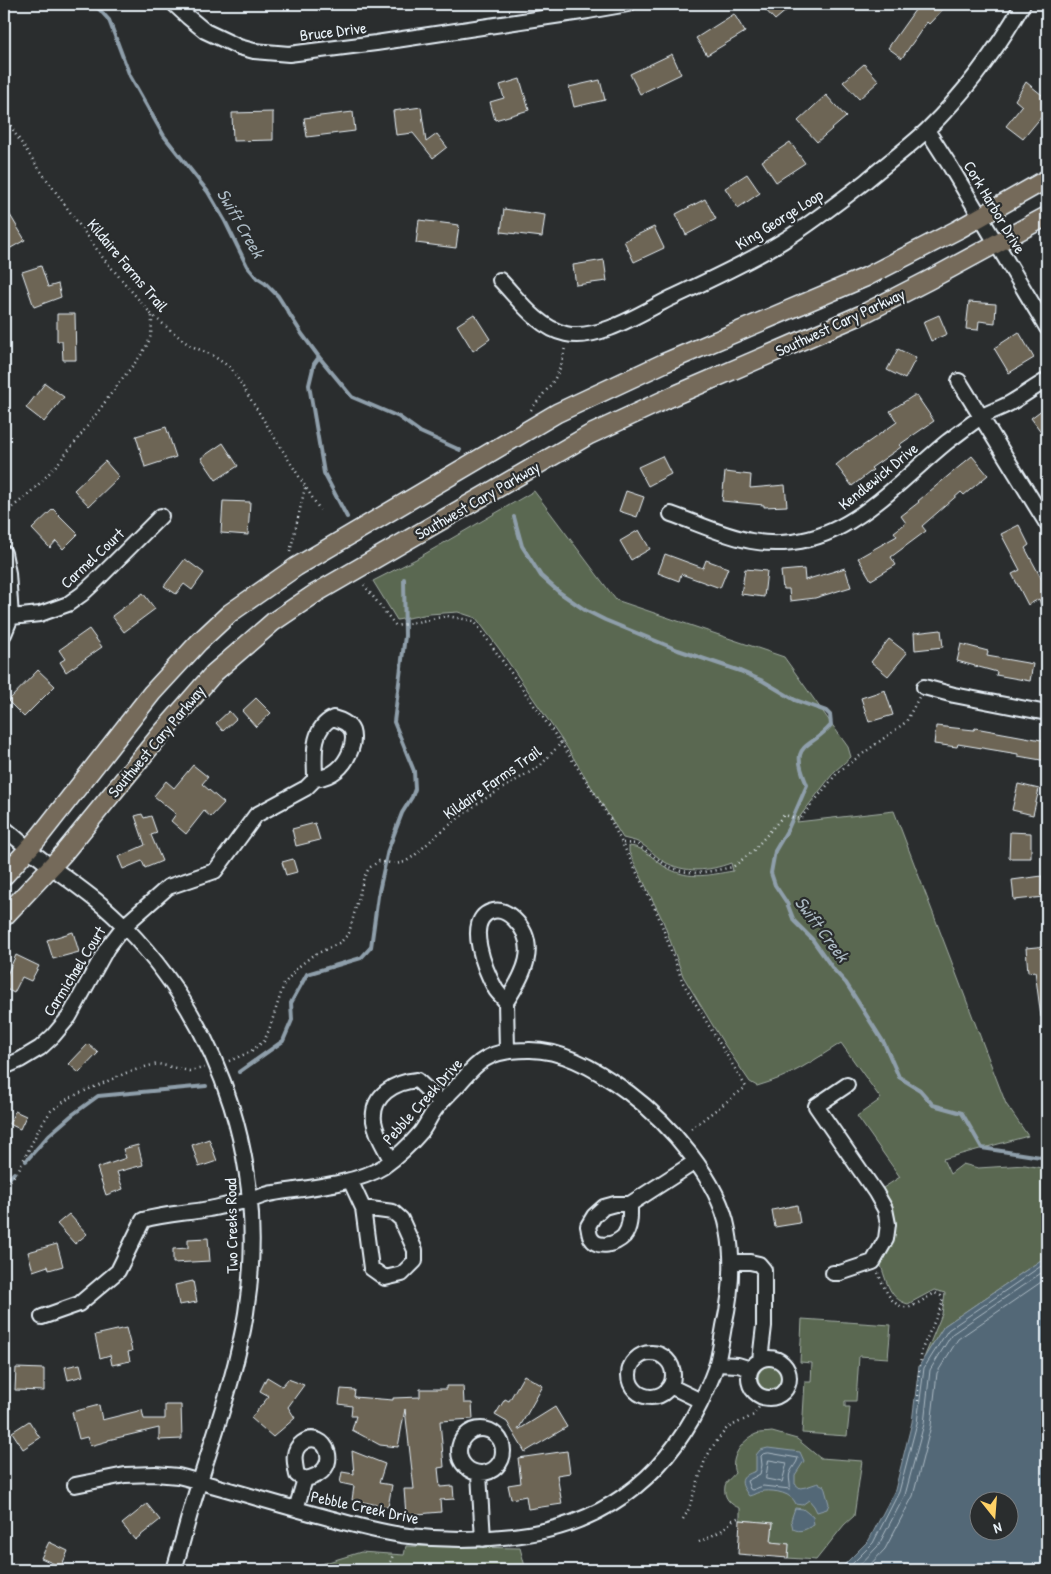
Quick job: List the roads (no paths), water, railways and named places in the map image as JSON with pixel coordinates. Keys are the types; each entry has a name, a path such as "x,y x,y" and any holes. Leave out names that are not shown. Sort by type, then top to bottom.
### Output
{"main road":[{"name":"Southwest Cary Parkway","path":"4,876 33,852 40,837 152,693 199,642 230,613 296,567 557,413 664,363 866,277 1047,179"},
{"name":"Southwest Cary Parkway","path":"4,917 52,866 160,735 214,673 273,622 316,593 589,435 673,396 862,314 930,280 1047,216"}],"street":[{"name":"Bruce Drive","path":"174,4 199,26 221,40 254,51 289,54 588,12 628,4"},
{"name":"King George Loop","path":"500,280 528,311 543,324 567,334 583,335 614,326 737,266 814,221 927,130 965,88 986,60 1022,4"},
{"name":"Cork Harbor Drive","path":"927,130 981,216 1047,328"},
{"name":"Kendlewick Drive","path":"671,514 733,536 750,540 786,542 824,535 847,524 876,504 924,461 982,417 1047,380"},
{"path":"959,381 1047,524"},
{"name":"Carmel Court","path":"11,617 40,614 68,604 95,582 161,516"},
{"path":"4,553 8,573 11,617 4,634"},
{"path":"924,687 954,695 1047,713"},
{"name":"Carmichael Court","path":"4,1067 40,1048 70,1017 107,948 124,926 168,888 215,871 256,815 306,788 315,779"},
{"name":"Two Creeks Road","path":"4,828 94,899 124,926 166,977 185,1004 206,1041 236,1120 246,1164 251,1200 252,1256 246,1314 237,1357 174,1570"},
{"path":"506,1002 497,992 489,976 479,944 479,922 485,915 493,911 504,912 512,917 519,924 528,943 529,953 526,964 517,985 506,1002 507,1050"},
{"name":"Pebble Creek Drive","path":"42,1317 79,1304 118,1271 143,1220 251,1200 266,1194 350,1180 379,1169 402,1152 421,1131 441,1103 470,1071 485,1058 507,1050 533,1049 577,1061 615,1082 636,1098 660,1119 695,1162 716,1194 728,1228 731,1262 729,1297 717,1364 701,1401 685,1432 662,1462 638,1485 614,1503 580,1520 558,1528 514,1536 483,1539 406,1536 356,1525 178,1476 132,1474 75,1485"},
{"path":"391,1160 374,1121 375,1106 382,1095 395,1084 417,1080 441,1103"},
{"path":"833,1273 840,1273 873,1262 886,1238 888,1224 885,1209 876,1193 816,1106 847,1085"},
{"path":"630,1204 695,1162"},
{"path":"350,1180 363,1208 371,1268 385,1278 402,1274 415,1261 415,1250 400,1219 393,1212 363,1208"},
{"path":"717,1364 756,1364 767,1358 779,1361 784,1365 789,1377 788,1384 781,1394 768,1398 756,1394 749,1382 749,1375 756,1364 764,1326 764,1270 759,1264 731,1262"},
{"path":"670,1386 701,1401"},
{"path":"479,1474 483,1539"},
{"path":"296,1509 305,1479"}],"water":[{"path":"1047,1256 1047,1570 839,1570 869,1540 895,1490 912,1422 919,1366 944,1326"},
{"path":"768,1448 800,1452 804,1461 795,1475 795,1484 800,1488 818,1483 824,1486 829,1504 827,1509 817,1512 809,1500 802,1505 796,1504 791,1497 778,1492 762,1491 749,1496 743,1487 742,1480 746,1475 756,1471 756,1455 760,1450"},
{"path":"795,1508 803,1509 813,1517 814,1525 801,1531 793,1529 791,1520"}],"waterway":[{"name":"Swift Creek","path":"90,4 99,9 109,20 130,76 164,136 208,192 225,221 247,266 257,278 278,296 302,334 352,397 399,417 420,432 460,450"},
{"path":"319,357 314,364 309,385 324,473 347,517"},
{"name":"Swift Creek","path":"514,517 522,546 541,576 559,592 585,610 678,650 740,671 763,681 795,700 826,711 830,715 831,725 804,748 800,754 802,771 807,785 788,829 775,851 771,873 775,885 787,903 794,921 812,939 834,970 846,983 884,1043 899,1077 920,1090 933,1105 962,1113 982,1148 1047,1158"},
{"path":"239,1072 283,1041 292,1020 291,1003 307,974 361,958 371,947 378,896 388,850 402,813 415,789 414,771 394,722 405,636 404,579"},
{"path":"26,1161 49,1135 98,1096 206,1086"},
{"path":"4,1184 14,1173"}]}
